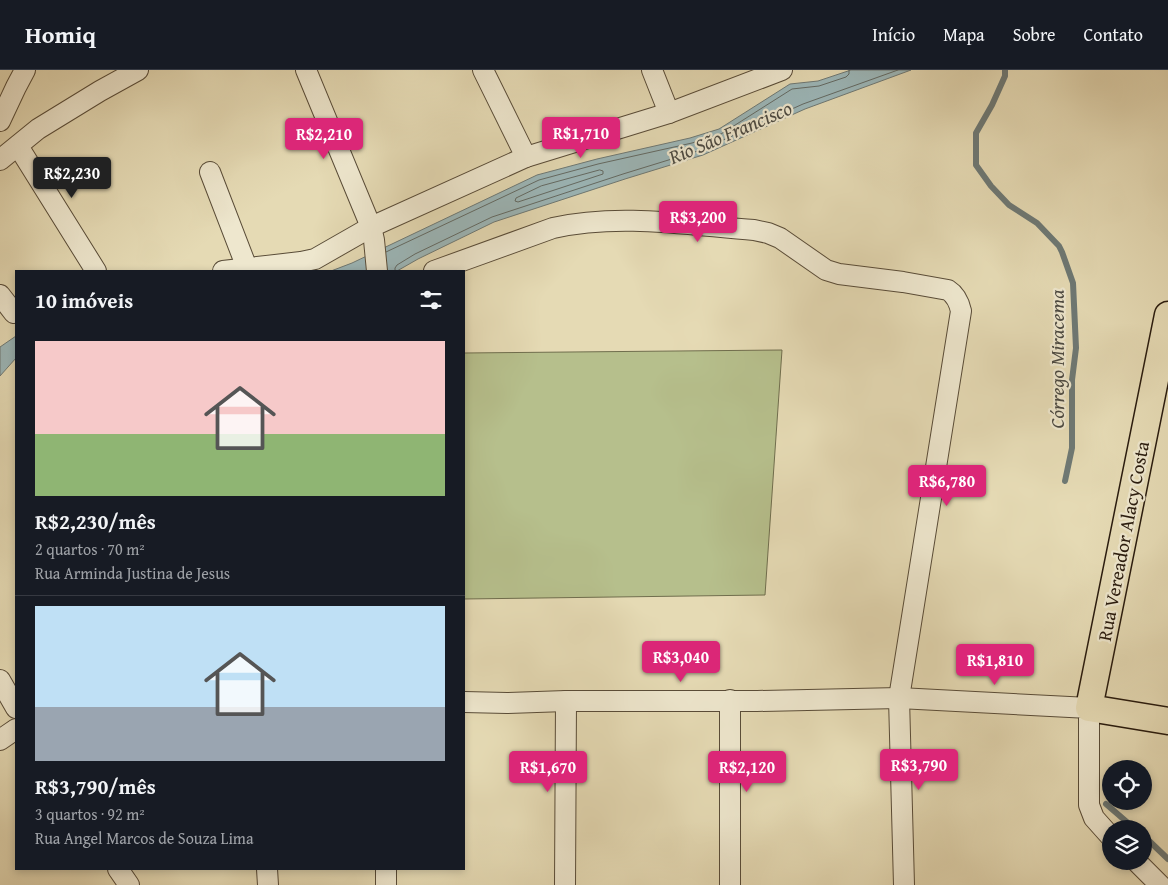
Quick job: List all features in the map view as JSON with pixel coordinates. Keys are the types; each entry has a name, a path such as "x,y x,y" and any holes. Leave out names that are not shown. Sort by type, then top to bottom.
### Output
{"main road":[{"name":"Rua Vereador Alacy Costa","path":"1089,708 1168,315"},
{"path":"1089,708 1168,721"}],"street":[{"path":"0,121 25,70"},
{"path":"0,160 38,129 138,70"},
{"path":"306,70 373,234 377,270"},
{"path":"484,70 526,157"},
{"path":"652,70 669,113"},
{"path":"231,270 315,259 373,234 526,157 669,113 782,70"},
{"path":"18,146 95,270"},
{"path":"210,172 247,268"},
{"path":"437,270 560,227 573,224 633,220 754,230 768,233 780,238 826,270 839,274 948,290 954,293 961,311 899,698 904,885"},
{"path":"0,295 10,317"},
{"path":"0,680 15,706"},
{"path":"465,702 899,698 1089,708 1089,804 1091,813 1102,827"},
{"path":"730,700 730,885"},
{"path":"565,885 566,701"},
{"path":"0,708 15,708"},
{"path":"0,740 15,731"},
{"path":"119,870 129,885"},
{"path":"267,870 268,885"},
{"path":"386,870 386,885"},
{"path":"1145,870 1160,885"}],"green space":[{"path":"782,350 765,595 465,599 465,353"}],"water":[{"name":"Rio São Francisco","path":"851,70 911,70 805,109 703,155 494,222 399,270 334,270 537,175 690,138 719,129 790,84 818,81"},
{"path":"15,337 15,359 0,376 0,347"}],"waterway":[{"name":"Córrego Miracema","path":"1005,70 1005,76 992,105 976,133 976,165 991,186 1009,205 1037,223 1059,246 1073,283 1076,348 1072,380 1072,448 1065,481"},
{"name":"Córrego Miracema","path":"1113,810 1125,820"},
{"name":"Córrego Miracema","path":"1152,844 1168,859"}]}
